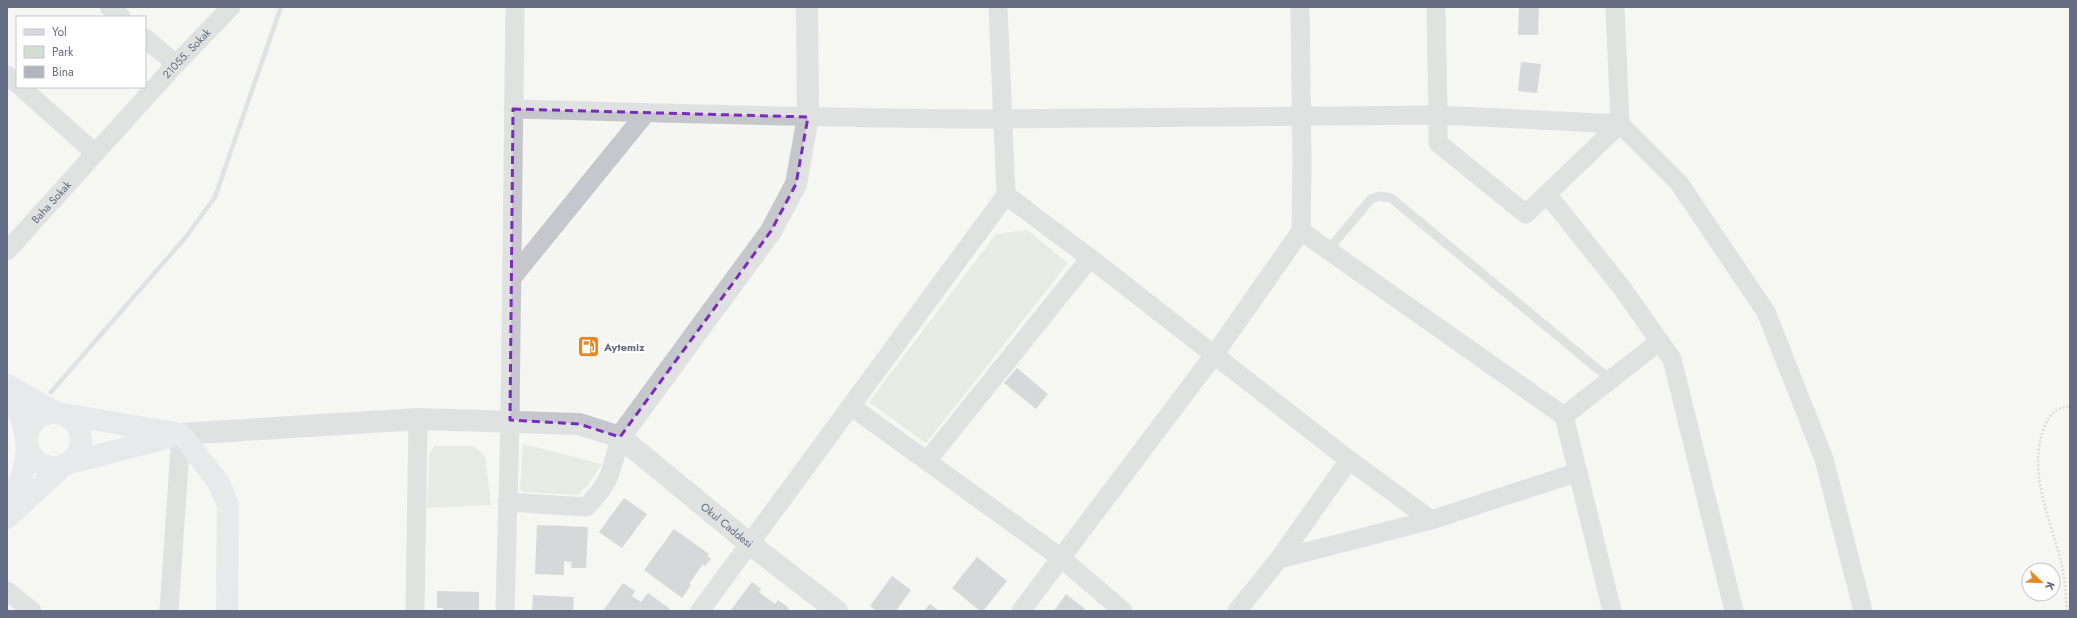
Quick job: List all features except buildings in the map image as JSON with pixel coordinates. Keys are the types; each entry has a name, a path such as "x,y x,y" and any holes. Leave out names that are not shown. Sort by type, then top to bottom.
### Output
{"main road":[{"path":"7,385 57,413 73,420 81,435 78,452 73,459 65,464 7,518"},
{"path":"7,389 19,409 32,455 41,463 57,466 181,434"},
{"path":"7,503 24,471 29,432 35,421 49,413 57,413 181,434 219,483 228,505 227,611"}],"street":[{"path":"109,7 120,16"},
{"name":"21055. Sokak","path":"95,153 176,64 231,7"},
{"path":"505,611 510,420 515,7"},
{"path":"508,502 586,507 600,493 609,479 620,437 771,231 796,184 808,117 807,7"},
{"path":"700,611 852,407 1006,195 998,7"},
{"path":"1021,611 1214,355 1301,231 1302,115 1300,7"},
{"path":"1436,7 1438,143 1526,214 1620,124 1615,7"},
{"path":"146,39 176,64"},
{"path":"20,88 95,153"},
{"path":"514,109 808,117 1002,119 1302,115 1438,115 1620,124 1679,183 1766,312 1824,459 1863,611"},
{"path":"512,278 646,113"},
{"name":"Baha Sokak","path":"7,251 95,153"},
{"path":"1547,194 1622,288 1672,359 1730,610"},
{"path":"1006,195 1090,258 1349,460 1431,520"},
{"path":"1301,231 1564,416 1612,611"},
{"path":"926,461 1090,258"},
{"path":"1564,416 1660,342"},
{"path":"852,407 1061,558 1123,611"},
{"path":"170,611 181,434 418,419 510,420 579,424 620,437"},
{"path":"415,611 418,419"},
{"name":"Okul Caddesi","path":"620,437 750,544 837,611"},
{"path":"1237,611 1279,559 1349,460"},
{"path":"1279,559 1431,520 1578,472"},
{"path":"7,591 32,611"}],"lane":[{"path":"1328,250 1371,199 1379,196 1391,198 1611,380"}],"path":[{"path":"2067,611 2061,564 2042,492 2038,455 2043,431 2050,415 2062,407 2070,406"}],"highlighted area":[{"path":"513,109 808,117 796,184 771,231 620,437 579,424 510,420"}],"green space":[{"path":"1027,230 1068,263 926,443 869,402 996,234"},
{"path":"523,444 602,464 587,486 578,495 523,492 520,488"},
{"path":"434,446 473,446 485,455 491,505 427,508 429,455"}],"waterway":[{"path":"51,392 185,238 215,197 281,7"}],"place":[{"name":"Aytemiz","path":"589,347"}]}
